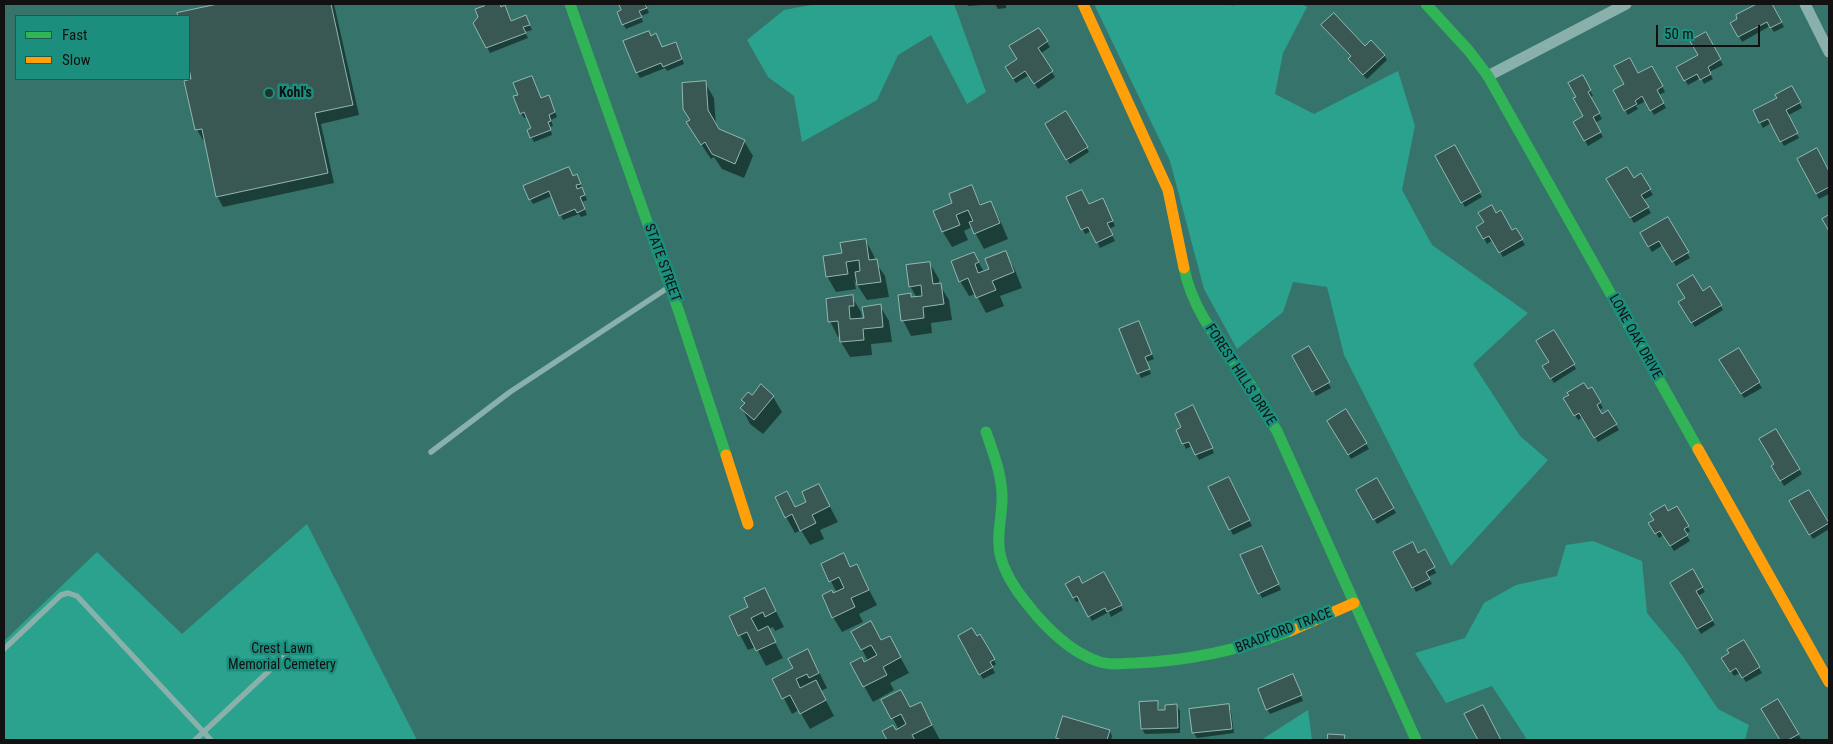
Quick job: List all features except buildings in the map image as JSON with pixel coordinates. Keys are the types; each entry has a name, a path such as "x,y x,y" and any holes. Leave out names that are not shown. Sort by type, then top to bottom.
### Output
{"street":[{"name":"STATE STREET","path":"570,4 670,286 748,524"},
{"name":"FOREST HILLS DRIVE","path":"1083,4 1168,190 1185,275 1195,306 1217,340 1249,383 1277,431 1416,740"},
{"name":"LONE OAK DRIVE","path":"1426,4 1453,33 1488,76 1829,682"},
{"path":"1488,76 1626,4"},
{"path":"1805,4 1829,52"},
{"name":"BRADFORD TRACE","path":"986,432 1000,468 1003,496 998,541 1002,564 1014,587 1046,625 1072,649 1097,662 1154,662 1220,654 1278,636 1354,603"}],"lane":[{"path":"431,452 510,392 670,286"},
{"path":"4,649 61,595 68,593 77,596 211,740"},
{"path":"195,740 285,656"}],"green space":[{"path":"816,4 954,4 986,92 967,104 931,35 898,55 877,100 802,142 794,96 768,77 747,40 784,10"},
{"path":"1094,4 1230,4 1232,6 1235,4 1302,4 1307,7 1283,53 1275,94 1314,114 1398,71 1415,126 1402,190 1432,245 1528,313 1473,364 1520,436 1548,460 1451,566 1344,355 1327,287 1293,282 1283,312 1237,349 1204,289 1170,161"},
{"name":"Crest Lawn Memorial Cemetery","path":"307,524 417,740 4,740 4,641 97,552 182,634"},
{"path":"1593,541 1642,561 1647,613 1682,655 1718,709 1749,725 1745,740 1523,740 1526,738 1492,686 1446,703 1415,653 1465,638 1484,603 1516,585 1557,576 1566,545"},
{"path":"1308,710 1312,740 1261,740"}],"traffic: fast":[{"path":"570,4 679,312 726,455"},
{"path":"1426,4 1469,51 1488,76 1698,449"},
{"path":"1184,268 1188,284 1201,314 1252,387 1277,431 1416,740"},
{"path":"986,432 1000,478 1002,502 999,550 1007,574 1037,616 1050,630 1072,648 1088,658 1102,663 1155,662 1233,649 1290,631"}],"traffic: slow":[{"path":"1083,4 1168,190 1184,268"},
{"path":"1698,449 1829,682"},
{"path":"726,455 748,524"},
{"path":"1290,631 1354,603"}],"place":[{"name":"Kohl's","path":"269,93"}]}
